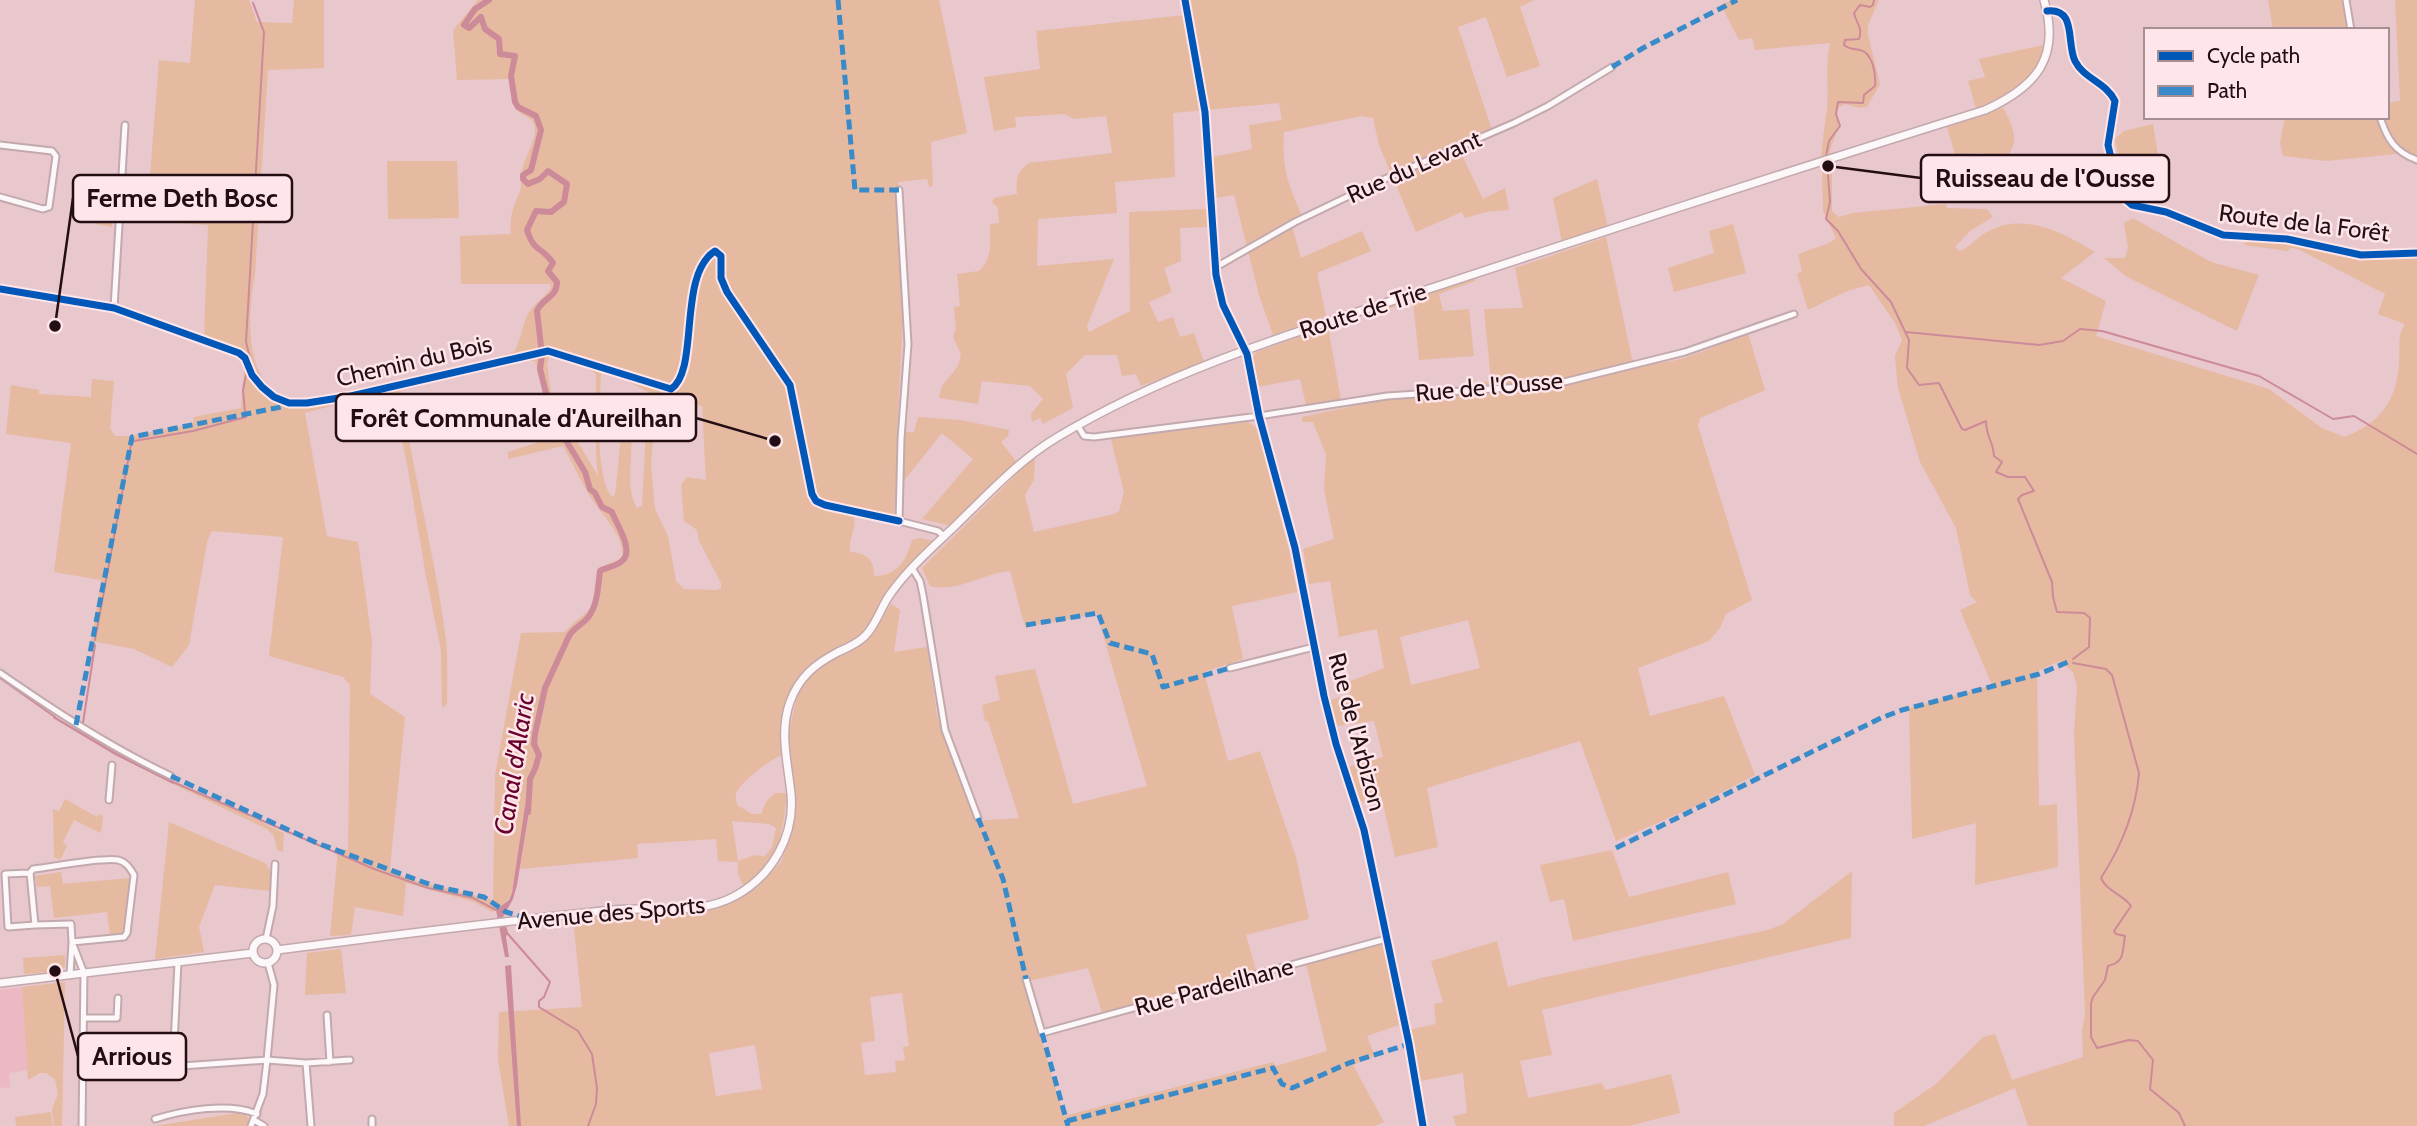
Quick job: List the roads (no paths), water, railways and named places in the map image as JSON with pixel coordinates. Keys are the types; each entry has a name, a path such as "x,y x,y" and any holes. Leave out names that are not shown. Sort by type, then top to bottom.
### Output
{"main road":[{"name":"Route de Trie","path":"912,568 1034,453 1112,405 1161,382 1246,350 1985,110 2009,99 2035,77 2045,61 2049,45 2044,0"},
{"name":"Avenue des Sports","path":"277,950 622,909 698,908 732,898 757,881 779,853 789,822 792,801 784,741 787,710 797,685 821,660 865,636 896,587 912,568"},
{"path":"266,939 272,942 277,950 274,960 268,963 260,962 253,954 256,943 266,939"},
{"path":"0,984 253,954"}],"street":[{"name":"Rue de l'Arbizon","path":"1185,0 1205,112 1216,267 1223,305 1246,350 1259,416 1295,548 1336,744 1364,830 1409,1044 1423,1126"},
{"path":"2346,0 2351,28"},
{"name":"Route de la Forêt","path":"2047,11 2059,11 2065,15 2068,20 2071,51 2078,66 2106,87 2115,101 2108,145 2113,172 2124,200 2132,205 2166,212 2223,234 2287,239 2381,256 2417,253"},
{"name":"Rue du Levant","path":"1216,267 1295,222 1548,106 1612,67"},
{"path":"2381,119 2393,147 2417,160"},
{"path":"0,289 114,308 125,125"},
{"path":"0,145 52,151 56,156 49,207 43,209 0,197"},
{"path":"899,190 908,344 901,439 899,521 938,531 944,536"},
{"name":"Chemin du Bois","path":"114,308 239,353 262,387 274,397 289,403 351,396 537,352 546,352 671,388 681,378 692,297 702,265 715,251 721,256 721,278 727,292 790,385 812,494 816,501 899,521"},
{"name":"Rue de l'Ousse","path":"1078,426 1084,436 1094,437 1387,396 1552,385 1685,352 1794,314"},
{"path":"912,568 920,581 923,595 945,730 978,818"},
{"path":"1230,668 1314,646"},
{"path":"0,673 76,725 171,776"},
{"path":"109,800 112,765"},
{"path":"69,975 71,924 9,927 5,874 30,873 33,869 117,860 126,864 134,875 127,933 124,937 72,942"},
{"path":"266,939 273,906 275,864"},
{"path":"30,873 35,925"},
{"name":"Rue Pardeilhane","path":"1026,979 1042,1033 1386,939"},
{"path":"72,942 84,973 82,1126"},
{"path":"173,1066 178,962"},
{"path":"254,1120 264,1094 274,985 268,963"},
{"path":"84,1018 117,1018 118,998"},
{"path":"327,1015 330,1062"},
{"path":"82,1073 267,1060 306,1063 349,1060"},
{"path":"306,1063 310,1126"},
{"path":"155,1119 225,1107 244,1108 254,1120 264,1126"}],"waterway":[{"name":"Canal d'Alaric","path":"489,0 475,9 464,25 469,28 481,17 485,29 499,39 500,54 515,56 511,76 515,102 518,107 536,116 541,130 531,170 523,175 523,179 528,184 540,179 548,171 567,184 564,202 551,212 536,211 527,230 533,243 553,263 548,271 557,282 555,291 537,311 542,355 540,369 552,417 585,472 590,489 602,507 612,512 626,544 625,556 620,563 600,571 592,611 569,636 545,688 535,734 534,744 539,755 530,779 528,812"},
{"path":"1826,156 1829,141 1840,126 1836,114 1838,102 1863,103 1864,95 1875,86 1874,70 1868,55 1844,45 1845,40 1859,39 1860,28 1854,13 1860,5 1870,7 1874,0"},
{"path":"253,3 264,32 246,342 253,370"},
{"path":"1827,162 1830,202 1826,219 1838,231 1861,269 1891,302 1909,340 1907,368 1919,385 1939,383 1962,429 1986,421 1994,456 2002,462 1996,472 2008,477 2025,477 2034,491 2018,499 2052,582 2057,612 2084,613 2090,618 2089,647 2073,659"},
{"path":"1906,332 2039,345 2063,341 2080,329 2102,331 2259,376 2333,419 2354,416 2417,454"},
{"path":"245,412 243,390 246,375"},
{"path":"95,640 131,444 134,441 193,431 246,417"},
{"path":"83,723 95,645"},
{"path":"2073,663 2106,669 2112,675 2139,773 2135,801 2126,828 2101,878 2107,887 2131,906 2114,931 2125,936 2122,956 2108,966 2105,980 2091,1003 2091,1037 2097,1048 2129,1040 2138,1041 2153,1060 2150,1089 2179,1113 2185,1126"},
{"path":"0,678 55,717"},
{"path":"173,782 374,869 428,888 473,898 496,910"},
{"path":"507,933 550,982 544,997 539,1001 539,1007 578,1031 592,1054 597,1088 596,1104 588,1126"}],"place":[{"name":"Ruisseau de l'Ousse","path":"1828,166"},
{"name":"Ferme Deth Bosc","path":"55,326"},
{"name":"Forêt Communale d'Aureilhan","path":"775,441"},
{"name":"Arrious","path":"55,971"}]}
